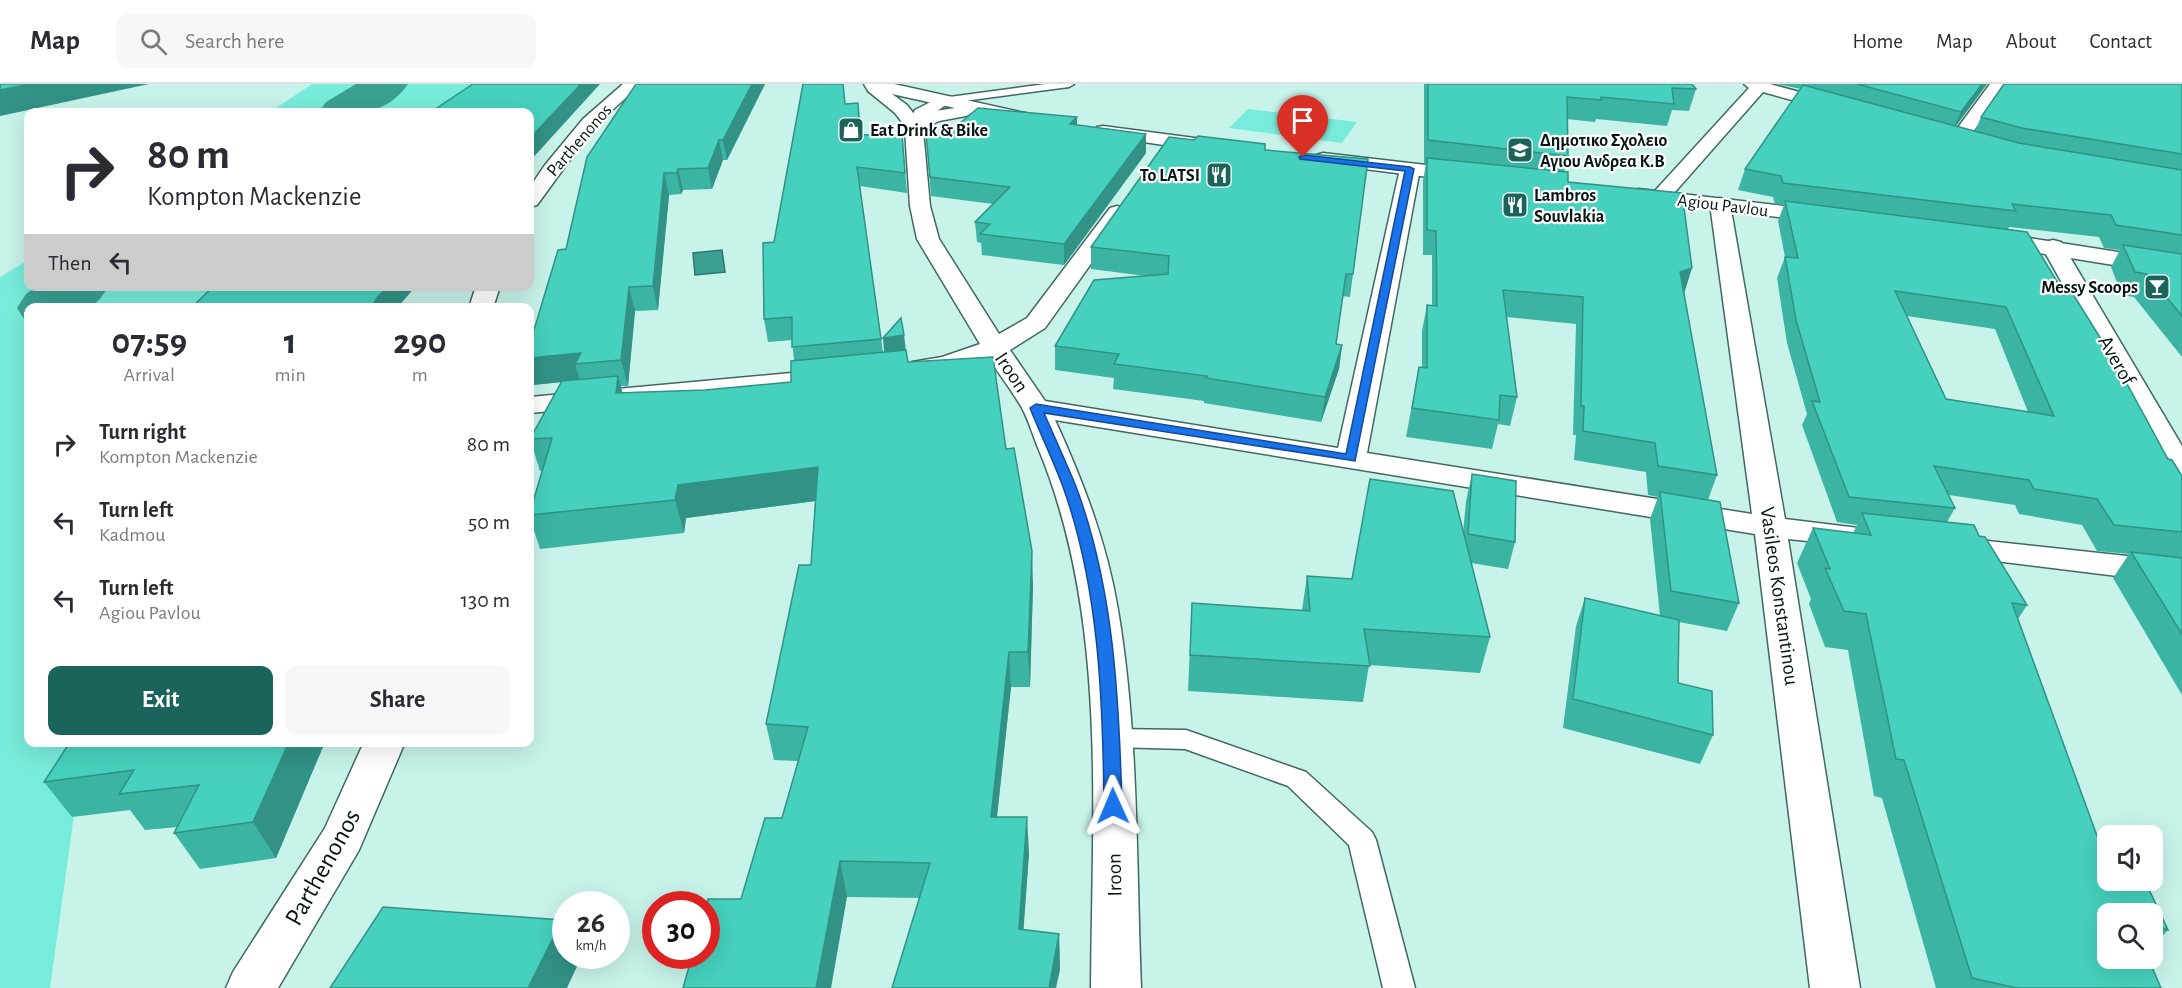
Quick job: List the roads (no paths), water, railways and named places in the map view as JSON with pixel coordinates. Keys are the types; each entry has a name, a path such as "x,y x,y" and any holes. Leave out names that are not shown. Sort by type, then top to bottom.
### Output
{"street":[{"name":"Parthenonos","path":"534,195 557,161 582,132 633,84"},
{"path":"871,84 985,111 1034,119"},
{"path":"871,84 901,109 914,126"},
{"path":"1957,141 1998,84"},
{"path":"1660,197 1756,85 1858,113"},
{"path":"914,126 921,114 942,101"},
{"path":"914,126 943,114 985,111"},
{"name":"Iroon","path":"914,126 920,206 928,239 995,348 1036,408 1069,485 1088,552 1100,610 1112,738 1116,988"},
{"path":"1078,127 1161,150 1229,148"},
{"path":"1935,134 1977,146"},
{"path":"1307,157 1483,177"},
{"path":"1351,459 1410,169"},
{"name":"Agiou Pavlou","path":"1624,193 1848,220"},
{"path":"900,371 946,364 995,348 1026,331 1043,316 1127,198"},
{"name":"Vasileos Konstantinou","path":"1720,204 1770,527 1835,988"},
{"path":"1975,236 2182,269"},
{"name":"Averof","path":"2053,247 2182,472"},
{"path":"534,405 854,375"},
{"path":"1036,408 1770,527 1888,540"},
{"path":"1923,544 2182,573"},
{"name":"Parthenonos","path":"251,988 343,837 383,747"}],"lane":[{"path":"998,84 1023,90"},
{"path":"942,101 1069,84"},
{"path":"1112,738 1186,740 1297,779 1362,840 1399,988"}],"waterway":[{"path":"348,108 386,84"},
{"path":"56,303 71,291"}],"place":[{"name":"Eat Drink & Bike","path":"851,130"},
{"name":"Δημοτικο Σχολειο Αγιου Ανδρεα Κ.Β","path":"1520,150"},
{"name":"To LATSI","path":"1219,175"},
{"name":"Lambros Souvlakia","path":"1515,205"},
{"name":"Messy Scoops","path":"2157,287"}]}
